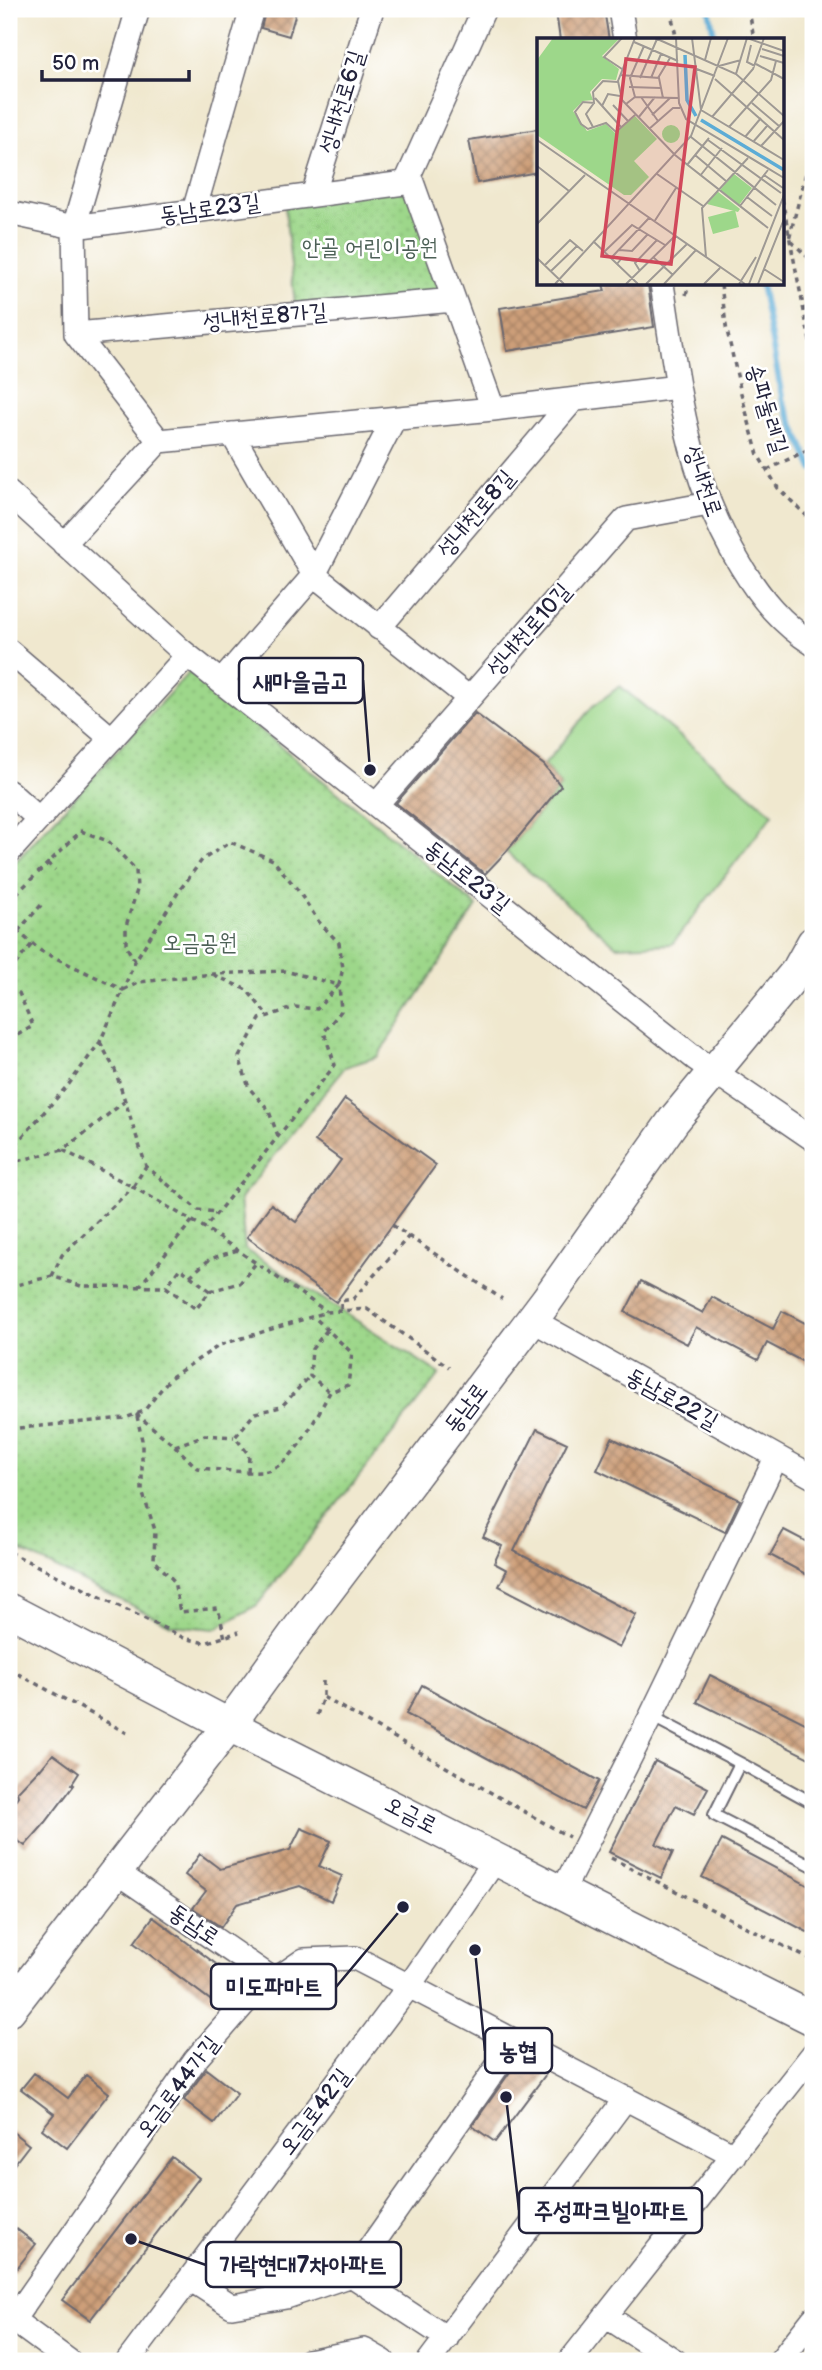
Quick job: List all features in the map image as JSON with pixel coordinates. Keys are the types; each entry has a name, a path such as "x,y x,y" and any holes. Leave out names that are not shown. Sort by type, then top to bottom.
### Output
{"main road":[{"name":"동남로","path":"9,2010 229,1725 316,1605 532,1320 674,1120 798,970 813,943"},
{"name":"오금로","path":"9,1610 229,1725 813,2019"}],"street":[{"path":"138,9 74,227 76,334 159,441"},
{"path":"194,211 252,9"},
{"name":"성내천로6길","path":"313,195 372,9"},
{"path":"484,9 409,182 493,409"},
{"path":"620,9 625,38"},
{"name":"동남로23길","path":"9,213 74,227 409,182"},
{"name":"성내천로","path":"662,285 690,446 709,504 725,541 755,589 789,628 813,644"},
{"name":"성내천로8가길","path":"76,334 454,300"},
{"path":"64,544 159,441 493,409 678,387"},
{"name":"성내천로8길","path":"379,628 573,400"},
{"path":"221,682 314,575 394,419"},
{"path":"232,434 314,575 469,698"},
{"name":"동남로23길","path":"9,493 187,656 714,1072 813,1139"},
{"name":"성내천로10길","path":"376,805 626,519 709,504"},
{"path":"9,651 112,739"},
{"path":"9,852 187,656"},
{"path":"9,793 39,819"},
{"name":"동남로22길","path":"532,1320 813,1477"},
{"path":"562,1892 776,1458"},
{"name":"오금로42길","path":"128,2361 409,1986 496,1858"},
{"name":"동남로","path":"115,1871 274,1980"},
{"name":"오금로44가길","path":"11,2319 195,2060 249,1998 304,1960 355,1958 734,2155"},
{"path":"190,2279 232,2306 286,2297 351,2275 514,2041"},
{"path":"570,2361 813,2054"},
{"path":"429,2361 626,2098"},
{"path":"351,2275 447,2337"},
{"path":"606,2316 675,2361"},
{"path":"11,2319 69,2361"},
{"path":"780,2361 813,2319"},
{"path":"317,2360 364,2350 383,2361"}],"lane":[{"path":"651,1716 813,1803"},
{"path":"740,1763 714,1815 813,1866"}],"path":[{"path":"670,9 677,38"},
{"path":"749,9 754,38"},
{"path":"789,239 813,145"},
{"path":"784,210 813,357"},
{"path":"789,239 813,262"},
{"name":"송파둘레길","path":"720,285 726,327 758,455 778,488 808,519 813,528"},
{"path":"767,470 813,447"},
{"path":"9,901 81,831 108,841 136,870 137,890 127,926 126,946 135,961"},
{"path":"9,1152 69,1084 100,1042 135,961 179,891 202,860 230,842 273,860 319,922 339,943 343,968 339,985 341,1011 324,1032 335,1065 205,1228"},
{"path":"47,863 55,870"},
{"path":"9,936 18,931 43,904"},
{"path":"9,924 41,951 123,990"},
{"path":"9,971 32,944"},
{"path":"123,990 140,982 213,974 285,971 339,985"},
{"path":"213,974 247,990 268,1016"},
{"path":"278,1136 268,1110 249,1088 239,1057 260,1019 295,1007 317,1009 339,985"},
{"path":"9,988 19,993 33,1026 9,1040"},
{"path":"100,1042 115,1070 146,1166 198,1210 217,1212"},
{"path":"9,1163 63,1150 124,1102"},
{"path":"63,1150 205,1228 327,1312"},
{"path":"52,1276 62,1255 133,1187 146,1166"},
{"path":"139,1287 192,1221"},
{"path":"392,1225 502,1299"},
{"path":"341,1310 341,1301 353,1299 409,1236"},
{"path":"190,1276 209,1259 237,1250"},
{"path":"9,1287 52,1276 81,1286 166,1287 195,1309 209,1291 240,1283 256,1263"},
{"path":"166,1287 180,1268 209,1291"},
{"path":"9,1429 125,1418 144,1411 170,1378 220,1345 341,1310 367,1309 449,1367"},
{"path":"136,1414 197,1468 265,1472 289,1458 309,1430 330,1392 348,1385 352,1353 314,1317"},
{"path":"235,1437 256,1413 281,1407 310,1376 312,1349 327,1330"},
{"path":"310,1376 330,1392"},
{"path":"136,1414 142,1440 142,1491 155,1530 154,1560 174,1581 180,1612 218,1608 225,1638"},
{"path":"175,1446 205,1435 235,1437 249,1455 248,1471"},
{"path":"9,1552 184,1639 205,1643 239,1632"},
{"path":"9,1669 127,1733"},
{"path":"317,1715 323,1698 323,1681"},
{"path":"323,1698 570,1838"},
{"path":"611,1858 813,1961"}],"green space":[{"name":"안골 어린이공원","path":"406,182 454,300 296,314 284,199"},
{"name":"오금공원","path":"189,672 477,906 377,1057 345,1067 240,1199 245,1249 440,1374 257,1605 215,1629 171,1625 9,1545 9,869"},
{"path":"620,686 773,814 672,944 616,946 506,852 561,786 544,765 592,707"}],"building":[{"path":"266,9 297,9 289,36 261,28"},
{"path":"604,9 609,38 560,38 556,12"},
{"path":"537,129 537,172 477,183 469,140"},
{"path":"603,285 648,285 654,327 507,351 500,308 605,291"},
{"path":"475,713 544,765 561,786 485,874 396,803"},
{"path":"345,1099 436,1165 336,1302 247,1237 271,1204 296,1222 341,1160 315,1141"},
{"path":"641,1281 703,1313 712,1297 773,1329 782,1311 813,1327 813,1367 767,1343 758,1360 696,1327 687,1344 625,1312"},
{"path":"537,1429 567,1443 514,1551 636,1615 619,1648 499,1586 507,1570 494,1563 502,1546 483,1537"},
{"path":"612,1438 740,1500 725,1532 597,1470"},
{"path":"784,1530 813,1545 813,1578 770,1555"},
{"path":"710,1675 813,1727 813,1760 697,1702"},
{"path":"422,1685 599,1781 583,1810 406,1714"},
{"path":"53,1754 79,1773 72,1784 74,1785 25,1846 9,1834 9,1809 18,1796 17,1792"},
{"path":"655,1761 708,1788 694,1814 676,1805 656,1844 673,1852 661,1878 609,1852"},
{"path":"301,1828 331,1841 319,1866 342,1876 331,1901 300,1886 237,1904 221,1927 193,1908 206,1891 185,1875 200,1854 220,1869 290,1850"},
{"path":"722,1840 813,1888 813,1935 702,1877"},
{"path":"153,1917 232,1976 213,2002 134,1943"},
{"path":"519,2059 546,2074 495,2142 472,2126"},
{"path":"206,2069 237,2093 214,2123 184,2100"},
{"path":"34,2073 68,2098 86,2075 109,2093 67,2148 42,2129 54,2114 21,2089"},
{"path":"9,2129 29,2145 9,2171"},
{"path":"172,2157 199,2178 90,2320 62,2300"},
{"path":"9,2223 36,2244 9,2278"}],"waterway":[{"path":"709,9 715,38"},
{"path":"761,285 783,402 813,469"}],"place":[{"name":"새마을금고","path":"370,770"},
{"name":"미도파마트","path":"403,1907"},
{"name":"농협","path":"475,1950"},
{"name":"주성파크빌아파트","path":"506,2097"},
{"name":"가락현대7차아파트","path":"131,2239"}]}
